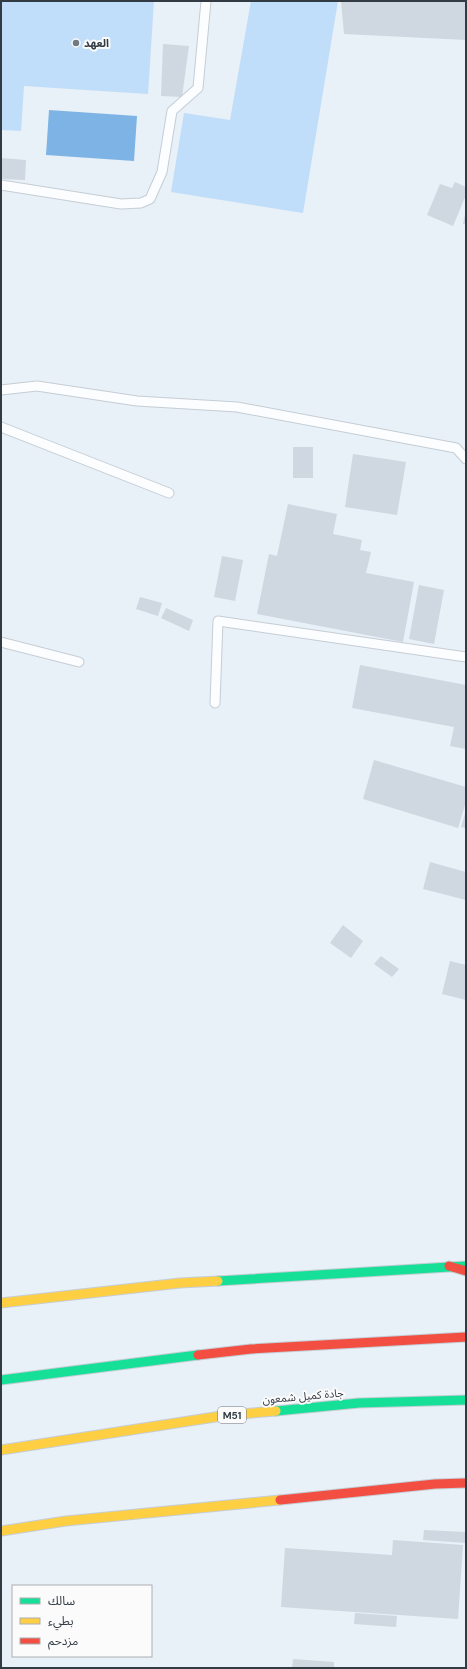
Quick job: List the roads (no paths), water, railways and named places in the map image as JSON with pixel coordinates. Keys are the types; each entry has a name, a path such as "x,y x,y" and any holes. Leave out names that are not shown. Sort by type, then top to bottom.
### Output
{"main road":[{"path":"449,1266 466,1271"},
{"path":"1,1304 180,1283 466,1266"},
{"path":"1,1380 110,1365 251,1349 466,1337"},
{"name":"جادة كميل شمعون","path":"1,1450 228,1415 359,1403 466,1400"},
{"path":"1,1531 66,1521 435,1484 466,1483"}],"lane":[{"path":"1,185 121,204 141,203 150,199 162,172 172,111 198,88 206,1"},
{"path":"1,390 37,386 137,401 237,407 456,448 466,459"},
{"path":"1,427 169,494"},
{"path":"215,703 218,621 466,657"},
{"path":"1,642 79,662"}],"water":[{"path":"49,110 137,116 134,161 46,155"}],"place":[{"name":"العهد","path":"76,43"}]}
